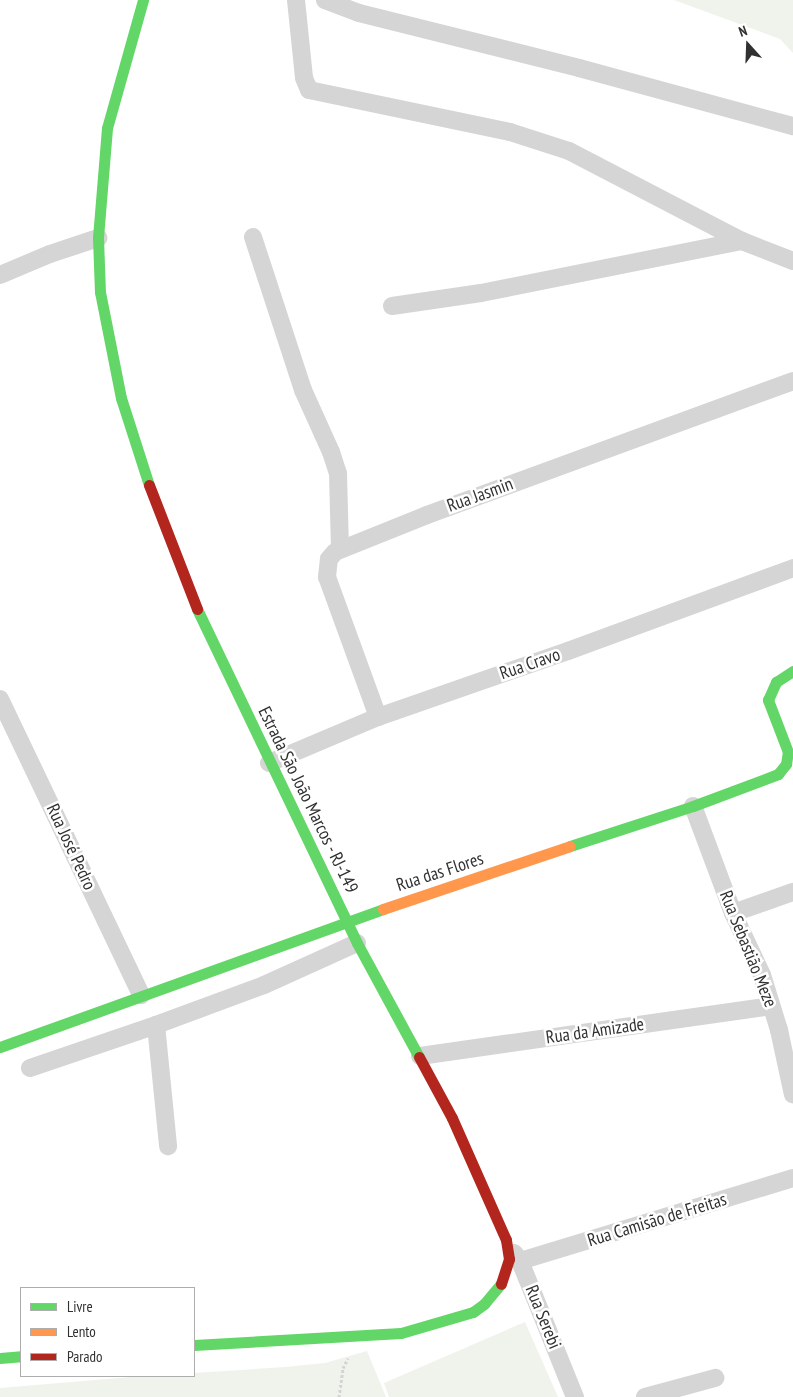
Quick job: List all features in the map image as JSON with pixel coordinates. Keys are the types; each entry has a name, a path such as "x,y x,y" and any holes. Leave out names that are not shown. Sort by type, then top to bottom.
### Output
{"main road":[{"name":"Estrada São João Marcos - RJ-149","path":"143,0 124,62 107,128 98,238 97,258 104,319 121,398 156,508 193,601 269,763 357,943 452,1118 506,1240 509,1259 507,1272 494,1294 473,1312 400,1332 195,1345"},
{"name":"Rua das Flores","path":"0,1047 348,922 693,806 774,776 783,769 787,758 786,744 768,700 771,689 776,682 793,671"},
{"path":"0,1358 20,1356"}],"street":[{"path":"296,0 304,78 309,90 510,132 569,151 742,241 793,262"},
{"path":"325,0 359,13 580,68 793,126"},
{"path":"253,237 303,390 331,452 338,473 340,549 329,559 327,577 378,717"},
{"path":"0,275 50,254 98,238"},
{"path":"392,306 481,293 742,241"},
{"name":"Rua Jasmin","path":"340,549 427,515 793,381"},
{"name":"Rua Cravo","path":"269,763 378,717 793,568"},
{"name":"Rua José Pedro","path":"0,699 142,995"},
{"name":"Rua Sebastião Meze","path":"693,806 733,913 762,975 771,1006 786,1026 793,1095"},
{"path":"733,913 793,892"},
{"path":"30,1068 156,1025 264,985 357,943"},
{"name":"Rua da Amizade","path":"420,1056 771,1006"},
{"path":"156,1025 168,1146"},
{"name":"Rua Camisão de Freitas","path":"520,1261 793,1178"},
{"name":"Rua Serebi","path":"506,1240 520,1261 575,1397"},
{"path":"645,1397 715,1378"}],"path":[{"path":"339,1397 343,1368 355,1334"}],"shaded area":[{"path":"674,0 793,0 793,53 780,39"},
{"path":"525,1322 558,1397 389,1397 384,1383"},
{"path":"367,1351 386,1397 0,1397 0,1388 131,1377 195,1377 195,1373 325,1363"}],"traffic: fast":[{"path":"143,0 107,128 98,238 100,292 121,398 149,485"},
{"path":"197,609 357,943 419,1057"},
{"path":"570,846 693,806 778,774 786,764 788,752 768,700 776,682 793,671"},
{"path":"0,1047 383,909"},
{"path":"195,1345 401,1333 473,1312 484,1304 501,1284"},
{"path":"0,1358 20,1356"}],"traffic: slow":[{"path":"383,909 570,846"}],"traffic: jam":[{"path":"149,485 197,609"},
{"path":"419,1057 452,1118 506,1240 509,1259 501,1284"}]}
